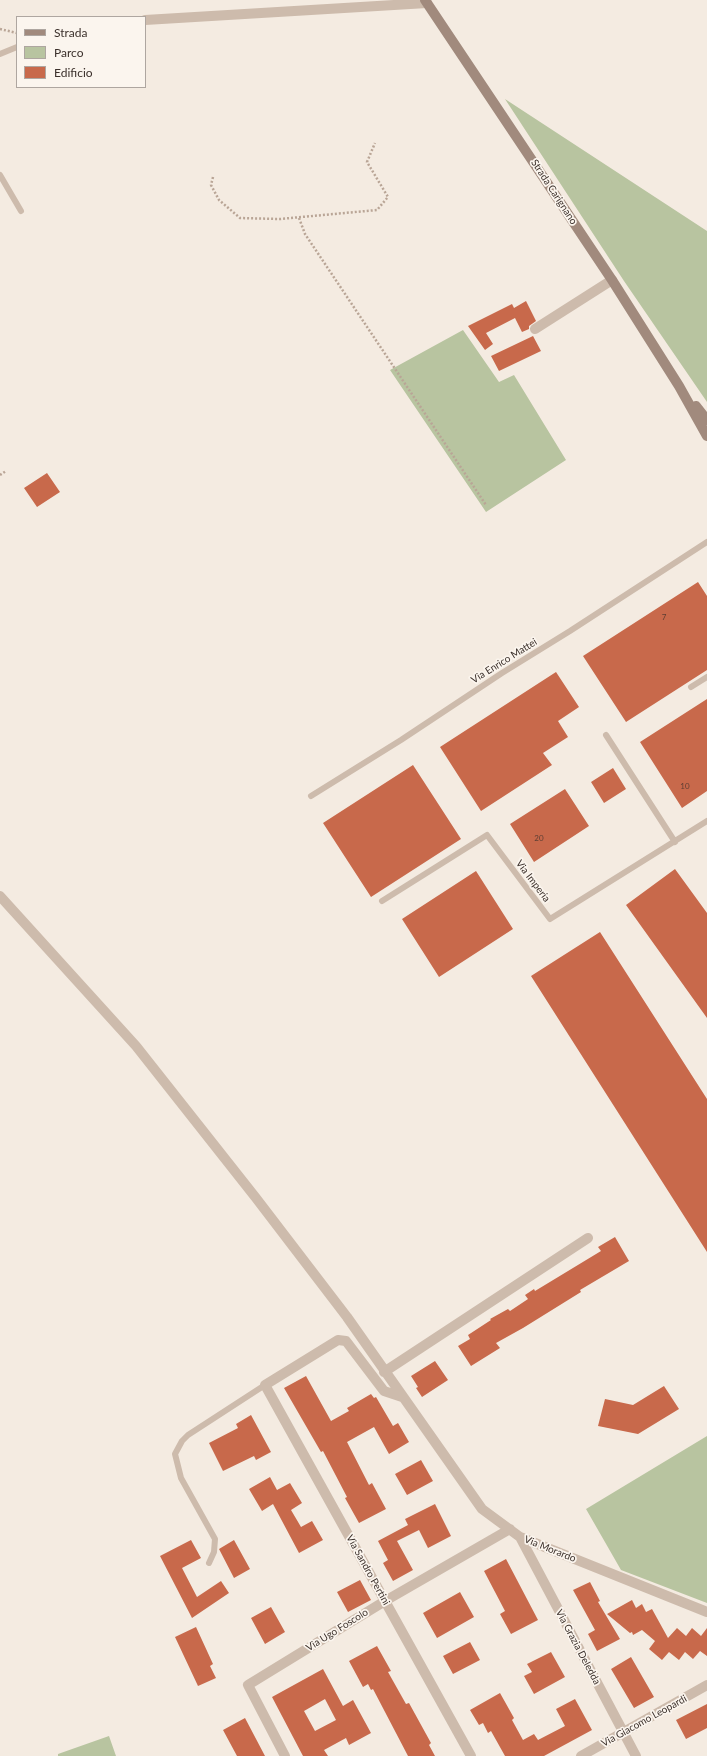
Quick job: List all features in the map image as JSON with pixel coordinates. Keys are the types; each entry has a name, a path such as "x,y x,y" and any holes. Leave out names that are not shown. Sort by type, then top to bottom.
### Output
{"street":[{"path":"146,20 426,1"},
{"name":"Strada Carignano","path":"426,1 612,280 679,386 707,436"},
{"path":"535,329 612,280"},
{"name":"Strada Carignano","path":"679,386 707,420"},
{"name":"Via Morardo","path":"0,896 136,1046 347,1316 384,1372 482,1509 520,1537 707,1612"},
{"path":"384,1372 588,1238"},
{"path":"265,1385 338,1340 346,1341 384,1391 402,1396"},
{"name":"Via Sandro Pertini","path":"265,1385 471,1756"},
{"name":"Via Ugo Foscolo","path":"286,1756 248,1685 385,1601 510,1529"},
{"name":"Via Grazia Deledda","path":"520,1537 636,1756"},
{"name":"Via Giacomo Leopardi","path":"581,1756 707,1685"}],"lane":[{"path":"0,54 16,47"},
{"path":"0,175 20,211"},
{"name":"Via Enrico Mattei","path":"311,796 401,740 502,673 570,631 707,542"},
{"path":"691,687 707,677"},
{"path":"606,735 675,842"},
{"name":"Via Imperia","path":"382,901 487,835 550,919 707,821"},
{"path":"209,1563 214,1552 215,1539 181,1478 174,1454 182,1441 188,1435 265,1385"}],"path":[{"path":"0,29 16,33"},
{"path":"213,177 211,185 219,200 240,218 299,218 377,210 388,197 367,162 376,143"},
{"path":"299,218 305,234 486,505"},
{"path":"0,475 6,471"}],"green space":[{"path":"505,99 707,231 707,402 624,281"},
{"path":"463,330 499,382 514,375 566,460 486,512 390,370"},
{"path":"707,1436 707,1603 621,1570 586,1509"},
{"path":"109,1736 116,1756 58,1756 58,1754"}],"building":[{"path":"526,301 536,321 529,326 529,329 522,332 515,318 486,333 493,344 485,350 468,326 512,304 514,308"},
{"path":"533,336 541,351 499,371 491,356"},
{"path":"47,473 60,492 37,507 24,488"},
{"path":"698,582 707,596 707,670 626,722 583,656"},
{"path":"556,672 579,707 558,721 568,737 543,753 552,765 481,811 440,747"},
{"path":"707,699 707,791 682,808 640,742"},
{"path":"413,765 461,839 371,897 323,823"},
{"path":"613,768 626,789 604,803 591,782"},
{"path":"565,789 589,826 534,862 510,824"},
{"path":"675,869 707,913 707,1018 626,905"},
{"path":"476,871 513,929 439,977 402,919"},
{"path":"600,932 707,1099 707,1252 531,976"},
{"path":"615,1237 629,1261 580,1290 581,1292 523,1328 496,1343 500,1348 471,1366 458,1346 470,1339 468,1335 491,1320 490,1319 508,1309 510,1311 528,1299 525,1295 534,1289 535,1291 601,1251 598,1247"},
{"path":"435,1361 448,1380 422,1397 411,1376"},
{"path":"306,1376 331,1421 349,1411 347,1408 371,1394 374,1398 376,1397 393,1426 398,1423 409,1442 389,1454 374,1427 347,1442 369,1485 372,1483 386,1509 359,1523 345,1498 347,1497 323,1451 321,1452 284,1388"},
{"path":"664,1386 679,1409 638,1434 598,1426 605,1399 633,1405"},
{"path":"251,1415 271,1452 256,1460 254,1456 223,1471 209,1443 238,1428 236,1424"},
{"path":"421,1460 433,1481 407,1495 395,1474"},
{"path":"270,1477 277,1490 290,1483 302,1503 291,1510 301,1527 312,1521 323,1540 299,1553 273,1504 262,1511 249,1489"},
{"path":"435,1504 451,1536 428,1548 419,1530 397,1541 413,1570 393,1581 383,1563 388,1560 378,1541 408,1525 405,1519"},
{"path":"191,1540 201,1558 182,1568 197,1597 221,1581 229,1593 192,1618 160,1556"},
{"path":"234,1540 250,1569 234,1578 219,1549"},
{"path":"506,1559 538,1620 511,1634 500,1614 505,1611 484,1571"},
{"path":"360,1580 371,1600 348,1612 337,1592"},
{"path":"590,1582 600,1601 598,1602 620,1639 597,1651 588,1634 595,1630 573,1590"},
{"path":"460,1592 474,1617 437,1638 423,1613"},
{"path":"632,1600 636,1608 642,1604 646,1612 652,1609 668,1638 677,1628 686,1636 692,1628 701,1636 707,1628 707,1656 700,1651 693,1659 685,1652 679,1660 669,1652 662,1660 649,1649 655,1641 642,1630 633,1635 632,1632 630,1633 607,1614"},
{"path":"271,1607 285,1632 265,1644 251,1618"},
{"path":"196,1627 213,1664 210,1666 216,1678 198,1686 175,1637"},
{"path":"470,1642 480,1660 453,1674 443,1656"},
{"path":"377,1646 391,1671 388,1672 406,1704 409,1703 431,1743 429,1745 435,1756 408,1756 373,1689 371,1690 368,1684 363,1687 349,1661"},
{"path":"551,1652 565,1677 534,1694 524,1676 532,1672 527,1664"},
{"path":"631,1657 654,1697 634,1708 611,1669"},
{"path":"323,1669 343,1706 353,1700 371,1733 349,1745 346,1738 324,1750 328,1756 303,1756 272,1697","holes":["325,1699 336,1720 315,1731 304,1711"]},
{"path":"500,1693 514,1718 512,1720 523,1740 534,1734 538,1740 565,1726 556,1709 575,1699 592,1730 544,1756 505,1756 491,1731 488,1733 483,1723 479,1725 470,1710"},
{"path":"707,1704 707,1728 686,1739 676,1720"},
{"path":"245,1718 265,1756 237,1756 223,1730"}]}
